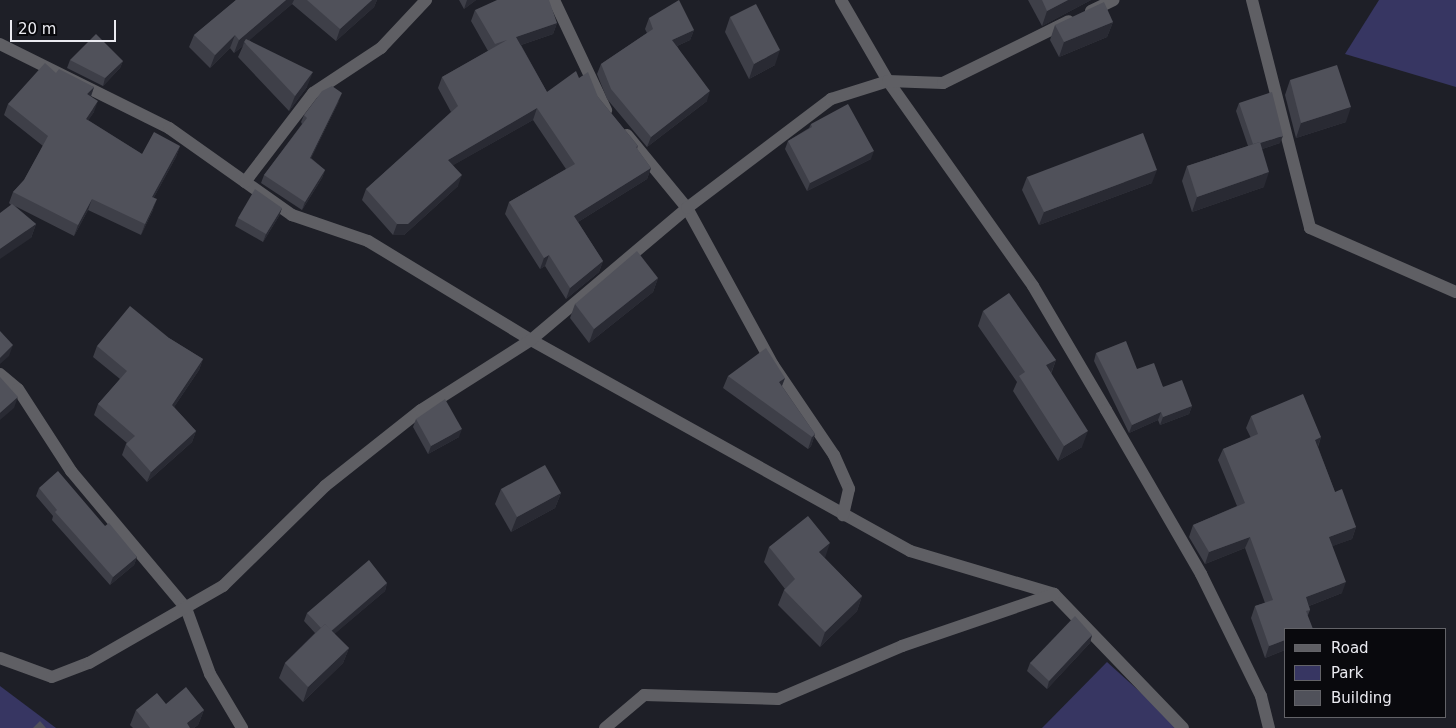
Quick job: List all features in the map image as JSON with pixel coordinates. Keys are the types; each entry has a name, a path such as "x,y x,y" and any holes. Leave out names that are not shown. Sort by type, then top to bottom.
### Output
{"street":[{"path":"245,182 313,93 381,48 426,0"},
{"path":"554,0 575,40 600,103 688,208 773,365 834,455 849,489 843,515"},
{"path":"840,0 888,81 1033,286 1200,574 1261,696 1269,728"},
{"path":"0,658 52,677 89,663 223,586 325,486 421,410 531,340 688,208 831,98 888,81 943,83 1114,0"},
{"path":"1252,0 1310,228 1456,292"},
{"path":"0,44 169,128 292,216 368,241 531,340 910,551 1054,594 1183,728"},
{"path":"0,374 18,389 72,471 186,608 210,674 242,728"},
{"path":"605,728 644,695 778,699 902,646 1054,594"}],"green space":[{"path":"1379,0 1456,0 1456,87 1345,54"},
{"path":"1107,662 1180,728 1042,728"},
{"path":"0,686 56,728 0,728"}],"building":[{"path":"236,0 286,0 239,40 235,35 215,55 194,35"},
{"path":"307,0 372,0 340,29"},
{"path":"497,0 549,0 557,23 516,37 547,92 576,71 579,78 588,72 598,97 638,146 636,147 651,168 574,216 603,261 570,288 549,255 544,258 509,202 575,164 537,108 448,160 462,175 408,224 397,224 366,189 458,106 442,77 507,40 495,44 475,10"},
{"path":"679,0 694,30 672,40 710,91 651,137 611,89 601,64 653,29 649,18"},
{"path":"1042,0 1068,0 1047,11"},
{"path":"1104,2 1113,22 1064,42 1055,25"},
{"path":"756,4 780,50 754,64 730,17"},
{"path":"96,34 123,61 105,78 70,60"},
{"path":"246,39 313,72 295,96 244,42"},
{"path":"45,63 56,73 59,69 94,87 87,94 98,101 86,119 142,154 154,132 180,146 152,197 157,199 145,224 92,199 78,225 13,192 24,180 48,136 8,104"},
{"path":"1337,65 1351,107 1301,123 1290,80"},
{"path":"332,86 342,93 310,158 325,170 305,202 264,175 307,118 304,115 322,91"},
{"path":"1272,92 1283,136 1253,144 1239,103"},
{"path":"848,104 874,151 810,183 788,141 812,127 811,124"},
{"path":"1143,133 1157,170 1044,212 1027,177"},
{"path":"1260,142 1269,172 1197,197 1187,166"},
{"path":"255,189 282,208 266,234 238,218"},
{"path":"12,204 36,224 0,249 0,213"},
{"path":"637,251 658,278 594,329 575,304"},
{"path":"1009,293 1056,360 1046,365 1088,431 1064,446 1019,376 1025,372 983,311"},
{"path":"130,306 169,338 203,359 172,405 196,431 151,472 126,444 135,436 98,404 127,371 97,346"},
{"path":"0,331 13,345 0,358"},
{"path":"1126,341 1137,369 1154,363 1163,387 1182,380 1192,406 1163,417 1161,412 1132,425 1096,353"},
{"path":"766,348 785,378 779,382 815,434 812,437 728,376"},
{"path":"0,377 18,397 0,413"},
{"path":"1303,394 1321,437 1315,440 1335,492 1342,489 1356,527 1329,537 1346,582 1306,597 1310,610 1306,611 1313,628 1284,628 1284,640 1269,646 1255,606 1273,600 1250,537 1209,552 1193,525 1245,503 1223,449 1258,434 1251,416"},
{"path":"445,399 462,429 431,446 416,419"},
{"path":"545,465 561,493 517,517 501,489"},
{"path":"58,471 105,526 109,523 137,557 113,577 55,512 57,510 39,488"},
{"path":"808,516 830,543 819,552 862,596 825,632 784,590 795,579 769,547"},
{"path":"369,560 387,583 331,631 325,624 321,628 307,613"},
{"path":"1075,616 1092,635 1049,681 1030,663"},
{"path":"325,624 349,648 308,687 285,663"},
{"path":"186,687 204,710 187,723 190,728 150,728 136,710 157,693 166,704"},
{"path":"40,721 46,728 33,728"}]}
